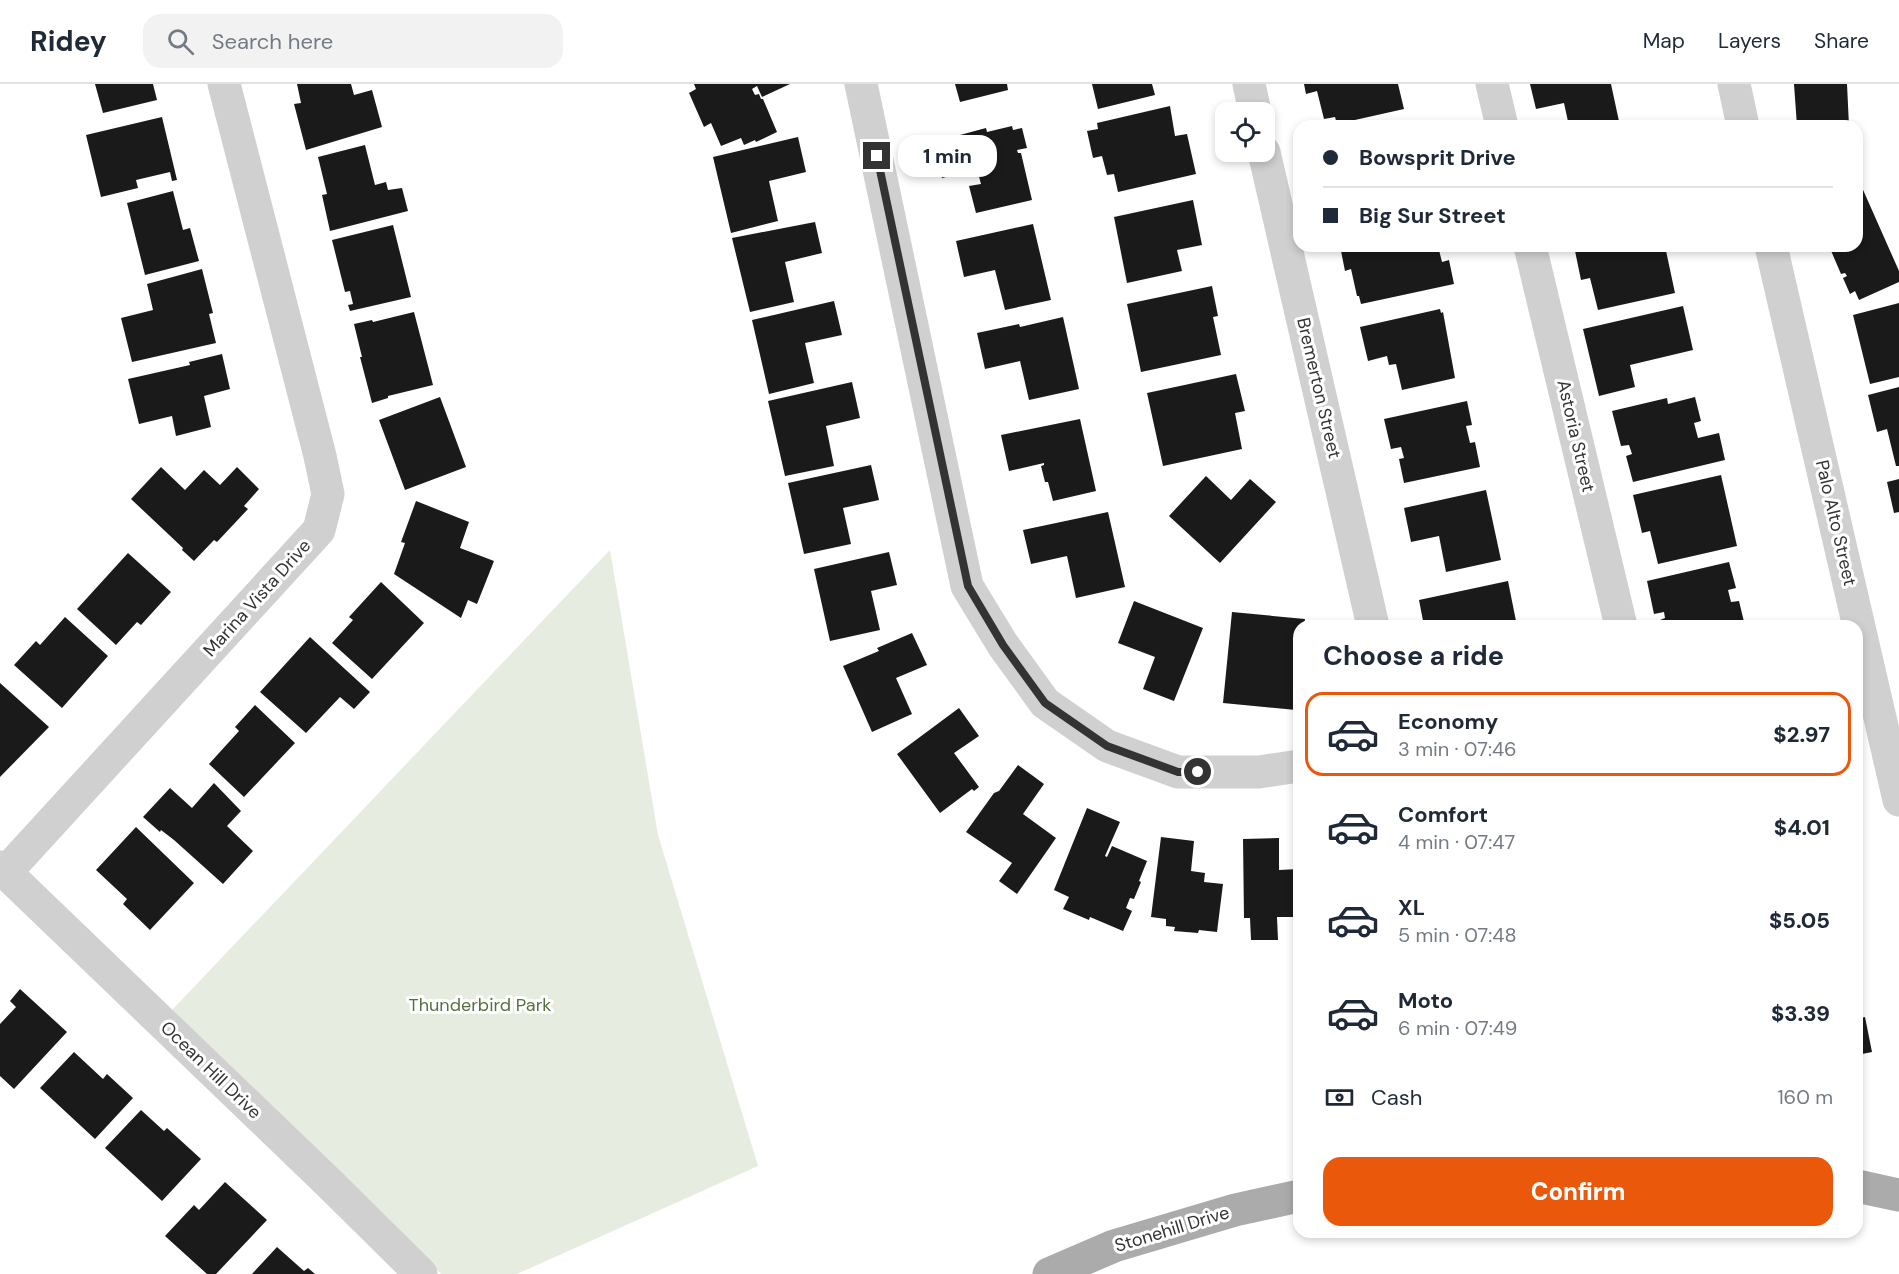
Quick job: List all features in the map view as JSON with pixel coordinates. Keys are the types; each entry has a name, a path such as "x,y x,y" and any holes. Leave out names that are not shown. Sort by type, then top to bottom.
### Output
{"main road":[{"path":"1863,1187 1899,1195"},
{"name":"Stonehill Drive","path":"1049,1274 1114,1246 1235,1210 1293,1197"}],"street":[{"name":"Marina Vista Drive","path":"3,870 319,530 328,494 320,456 224,84"},
{"path":"861,84 968,586 1003,645 1045,703 1107,746 1178,772 1259,772 1293,767"},
{"path":"1249,84 1253,102"},
{"path":"1492,84 1501,120"},
{"path":"1734,84 1742,120"},
{"name":"Bremerton Street","path":"1266,162 1372,620"},
{"name":"Astoria Street","path":"1531,252 1620,620"},
{"name":"Palo Alto Street","path":"1772,252 1851,620"},
{"name":"Palo Alto Street","path":"1865,683 1899,800"},
{"name":"Ocean Hill Drive","path":"3,870 421,1274"}],"green space":[{"name":"Thunderbird Park","path":"610,550 658,835 758,1166 517,1274 441,1274 172,1010"}],"building":[{"path":"95,84 153,84 157,100 103,113"},
{"path":"297,84 351,84 354,95 372,90 382,127 306,150 294,104 301,103"},
{"path":"694,84 790,84 762,97 757,86 752,89 755,95 759,94 763,99 777,132 744,145 741,138 721,146 711,123 704,127 689,93 696,89"},
{"path":"955,84 1007,84 1008,90 960,102"},
{"path":"1092,84 1152,84 1155,95 1098,109"},
{"path":"1304,84 1398,84 1404,109 1355,120 1336,120 1335,117 1324,119 1317,91 1306,94"},
{"path":"1530,84 1611,84 1619,120 1568,120 1564,103 1536,109"},
{"path":"1794,84 1847,84 1849,120 1797,120"},
{"path":"1170,106 1175,136 1187,134 1196,174 1118,192 1114,174 1107,175 1102,156 1093,158 1087,131 1098,129 1097,123"},
{"path":"162,117 177,180 172,181 170,172 136,180 138,188 101,197 86,135"},
{"path":"1012,126 1013,130 1022,128 1027,148 1017,150 1021,153 1032,200 976,213 969,186 981,184 977,169 942,178 934,142 986,128 987,132"},
{"path":"798,137 806,172 769,181 778,221 731,233 713,157"},
{"path":"365,145 375,185 386,182 388,190 402,188 408,211 330,231 322,195 327,194 318,157"},
{"path":"1863,190 1899,271 1899,282 1859,300 1855,291 1850,294 1843,278 1847,276 1845,273 1841,274 1832,252 1863,252"},
{"path":"173,191 183,230 190,228 199,261 145,275 127,203"},
{"path":"1193,200 1202,245 1177,250 1182,271 1127,283 1114,217"},
{"path":"815,222 822,253 785,262 794,302 750,312 732,238"},
{"path":"1033,224 1051,300 1005,310 995,270 964,277 956,241"},
{"path":"393,225 411,297 350,311 348,305 353,304 350,291 345,292 332,240"},
{"path":"1341,252 1440,252 1442,262 1449,260 1454,284 1361,304 1351,269 1345,271"},
{"path":"1575,252 1666,252 1675,293 1598,310 1590,278 1581,280"},
{"path":"202,269 213,313 209,314 216,343 132,362 121,318 153,310 147,284"},
{"path":"1212,286 1218,316 1213,317 1221,355 1141,372 1127,304"},
{"path":"834,301 842,335 805,343 814,383 769,394 752,320"},
{"path":"1899,303 1899,377 1870,384 1853,315"},
{"path":"1683,306 1693,350 1630,365 1635,387 1599,396 1583,329"},
{"path":"1440,309 1441,313 1443,312 1455,378 1402,390 1396,364 1389,365 1387,356 1368,361 1360,327"},
{"path":"414,312 433,385 388,396 388,398 372,403 354,324"},
{"path":"1063,317 1079,389 1029,400 1020,361 985,369 977,333 1019,324 1020,327"},
{"path":"222,354 230,389 204,396 211,427 176,436 172,416 139,424 128,379 190,365 189,362"},
{"path":"1236,374 1245,411 1235,413 1242,449 1163,466 1147,393"},
{"path":"852,382 860,418 826,426 834,466 785,476 768,401"},
{"path":"1899,387 1899,466 1896,466 1887,429 1877,432 1868,395"},
{"path":"440,397 466,467 405,490 379,420"},
{"path":"1695,397 1701,421 1694,423 1698,438 1719,433 1725,460 1633,482 1626,456 1632,454 1629,445 1621,446 1612,411 1667,398 1668,404"},
{"path":"1467,401 1472,425 1466,426 1470,443 1475,442 1480,467 1404,483 1399,459 1404,458 1401,447 1391,449 1384,419"},
{"path":"1080,419 1096,491 1053,501 1041,466 1044,463 1009,471 1001,435"},
{"path":"871,465 879,500 843,508 851,544 804,554 788,483"},
{"path":"161,467 185,490 204,470 220,485 237,467 259,489 244,506 248,509 217,542 214,540 194,561 131,499"},
{"path":"1721,475 1737,546 1658,564 1650,531 1642,533 1633,495"},
{"path":"1206,476 1231,500 1250,479 1276,502 1220,563 1169,516"},
{"path":"1899,479 1899,512 1894,513 1887,482"},
{"path":"1486,490 1501,560 1446,572 1439,536 1411,542 1404,508"},
{"path":"416,501 469,522 460,548 494,561 477,604 468,600 461,618 394,574 405,543 401,542"},
{"path":"1108,512 1125,587 1076,598 1067,556 1031,564 1023,530"},
{"path":"889,552 897,585 871,591 880,630 830,641 814,569"},
{"path":"128,553 171,592 141,625 137,622 116,645 77,609"},
{"path":"1729,562 1736,588 1728,590 1731,602 1739,601 1744,620 1660,620 1665,618 1664,612 1654,614 1647,581"},
{"path":"1508,581 1516,620 1423,620 1419,600"},
{"path":"381,582 424,623 372,679 332,643 353,620 349,617"},
{"path":"1134,601 1203,628 1174,701 1143,689 1155,657 1118,643"},
{"path":"1232,612 1305,619 1293,620 1293,710 1223,703"},
{"path":"65,617 108,656 62,708 14,665 36,641 40,645"},
{"path":"912,633 927,665 896,678 912,714 872,732 843,666 879,651 877,648"},
{"path":"310,637 370,692 354,709 340,697 306,733 260,692"},
{"path":"0,683 49,727 0,777"},
{"path":"255,705 295,743 244,797 209,764 239,731 235,727"},
{"path":"959,708 979,736 954,753 979,787 974,791 972,789 940,813 897,754"},
{"path":"1018,765 1044,784 1023,814 1056,838 1017,894 999,881 1012,863 966,832"},
{"path":"214,783 241,811 227,826 253,851 223,884 174,840 161,830 160,832 143,817 170,788 192,808"},
{"path":"1087,808 1120,822 1105,856 1107,857 1112,846 1147,861 1134,899 1130,898 1126,908 1132,911 1123,931 1063,909 1069,897 1054,890"},
{"path":"136,827 194,883 150,930 123,904 127,899 96,870"},
{"path":"1161,837 1194,841 1191,871 1205,873 1204,882 1223,884 1217,932 1174,931 1175,927 1166,926 1166,919 1151,917"},
{"path":"1279,838 1279,870 1293,869 1293,917 1277,917 1278,940 1251,940 1250,918 1244,918 1243,839"},
{"path":"20,989 67,1032 14,1089 0,1076 0,1024 16,1007 10,1001"},
{"path":"1865,1017 1872,1052 1863,1054 1863,1018"},
{"path":"74,1052 103,1079 107,1074 133,1098 95,1139 40,1088"},
{"path":"141,1110 164,1131 167,1128 201,1159 162,1201 105,1148"},
{"path":"225,1182 267,1220 216,1274 207,1274 165,1236 194,1205 199,1210"},
{"path":"277,1247 304,1271 308,1268 315,1274 252,1274"}],"route":[{"path":"877,156 968,586 1003,645 1045,703 1107,746 1178,772 1198,772"}]}
